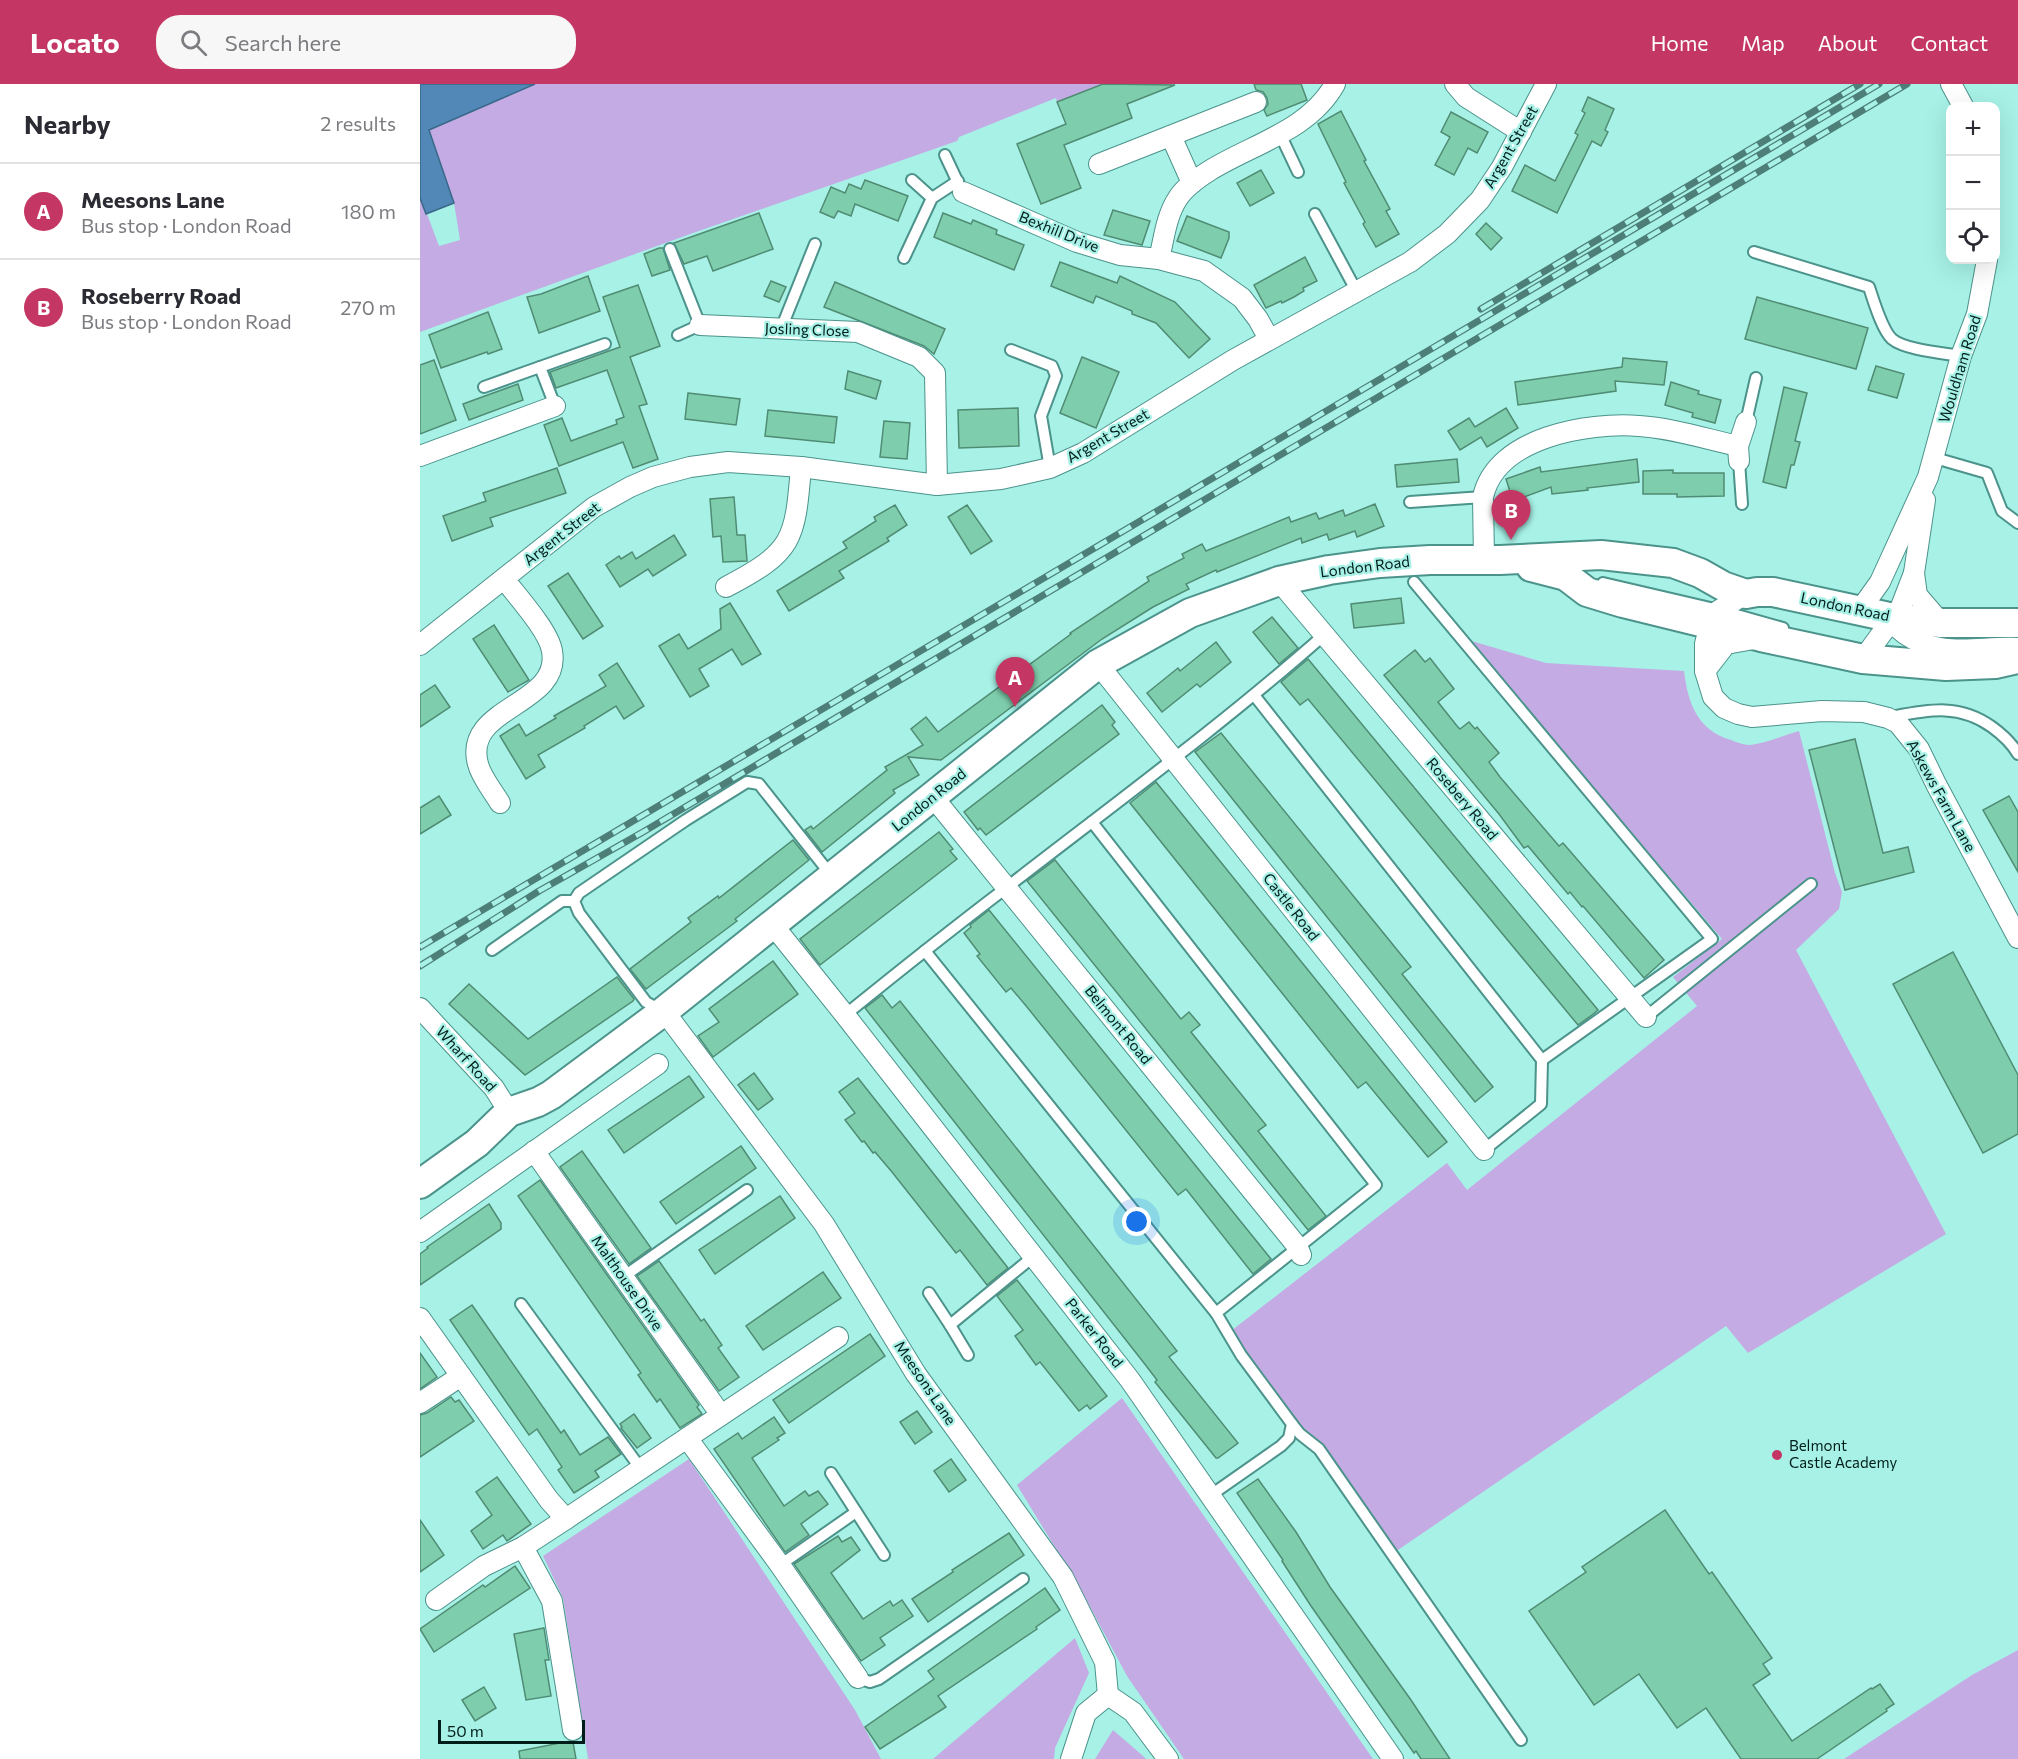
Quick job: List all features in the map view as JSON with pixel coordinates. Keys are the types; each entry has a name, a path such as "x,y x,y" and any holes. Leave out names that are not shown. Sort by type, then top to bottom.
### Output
{"street":[{"path":"1159,259 1169,215 1179,196 1192,183 1220,164 1306,119 1335,84"},
{"path":"1455,84 1466,97 1521,132"},
{"name":"Argent Street","path":"420,645 594,507 653,477 729,462 801,468 937,485 1001,479 1050,468 1083,453 1233,360 1410,262 1447,234 1480,200 1502,167 1546,84"},
{"path":"1951,84 1961,102"},
{"path":"1099,164 1256,102"},
{"path":"1171,136 1192,183"},
{"name":"Bexhill Drive","path":"960,187 1077,242 1120,255 1159,259 1204,271 1242,298 1269,339"},
{"name":"Wouldham Road","path":"1860,610 1880,582 1935,458 1961,356 1977,314 1986,264"},
{"name":"Josling Close","path":"700,325 858,332 919,357 935,374 937,485"},
{"path":"420,456 555,406"},
{"path":"1492,560 1483,497 1490,476 1515,452 1543,439 1571,431 1606,426 1641,426 1739,454 1746,422"},
{"path":"726,587 754,572 783,548 791,534 797,514 801,468"},
{"name":"Wouldham Road","path":"1863,659 1880,637 1889,617 1900,609 1914,573 1928,477"},
{"name":"London Road","path":"420,1184 477,1143 509,1112 551,1095 664,1011 1098,664 1190,613 1279,581 1329,570 1380,563 1601,555 1673,563 1746,594 1757,591 1773,592 1889,617 1941,623 2018,623"},
{"name":"London Road","path":"1492,560 1566,576 1587,592 1646,609 1716,617 1761,637 1863,659 1946,666 2018,659"},
{"name":"Wouldham Road","path":"1914,573 1917,595 1941,623"},
{"path":"500,803 478,766 476,751 481,735 493,719 536,691 547,678 552,663 552,651 542,629 504,579"},
{"name":"Rosebery Road","path":"1279,581 1646,1017"},
{"path":"1880,582 1889,617 1897,628 1916,642 1930,647 1972,650 2018,648"},
{"path":"1746,594 1716,617 1704,644 1705,671 1713,697 1724,708 1752,717 1822,711 1864,712 1888,718"},
{"path":"1705,671 1726,644 1761,637"},
{"name":"Castle Road","path":"1098,664 1484,1150"},
{"name":"Askews Farm Lane","path":"1888,718 1898,723 1919,749 2018,938"},
{"name":"Belmont Road","path":"933,797 1299,1251"},
{"name":"Parker Road","path":"772,924 1130,1380 1393,1759"},
{"name":"Wharf Road","path":"420,1008 494,1088 509,1112"},
{"name":"Meesons Lane","path":"664,1011 825,1224 916,1374 1063,1577 1106,1662 1108,1695"},
{"path":"420,1232 658,1064"},
{"name":"Malthouse Drive","path":"534,1151 721,1415"},
{"path":"420,1318 549,1500 566,1519"},
{"path":"436,1600 484,1566 523,1547 566,1519 838,1337"},
{"path":"420,1403 461,1376"},
{"path":"687,1438 780,1564 858,1678"},
{"path":"523,1547 552,1601 573,1730"},
{"path":"1071,1759 1086,1713 1108,1695 1133,1712 1168,1759"}],"lane":[{"path":"1280,134 1298,172"},
{"path":"904,258 933,198 960,187 945,155"},
{"path":"912,180 933,198"},
{"path":"1315,214 1357,292"},
{"path":"781,329 815,244"},
{"path":"670,249 700,325 678,335"},
{"path":"1754,252 1869,286 1879,315 1892,338 1908,346 1961,356"},
{"path":"483,387 604,344"},
{"path":"1011,350 1052,366 1056,376 1041,416 1050,468"},
{"path":"540,367 555,406"},
{"path":"1746,422 1756,378"},
{"path":"1739,454 1742,504"},
{"path":"1935,458 1987,472 2002,511 2018,523"},
{"path":"1410,502 1483,497"},
{"path":"1414,582 1712,939 1542,1060"},
{"name":"London Road","path":"1716,617 1798,632 1831,652"},
{"path":"845,1015 1006,887 1174,759 1324,635"},
{"path":"1254,695 1542,1060 1541,1104 1484,1150"},
{"path":"1888,718 1922,711 1954,710 1978,717 2010,740 2018,754"},
{"path":"574,901 579,893 686,820 747,782 759,784 833,878"},
{"path":"1092,822 1376,1185 1299,1251 1216,1313"},
{"path":"1646,1017 1811,884"},
{"path":"492,950 562,901 574,901"},
{"path":"574,901 579,914 646,1002 664,1011"},
{"path":"925,951 1216,1313 1241,1355 1292,1424 1300,1434 1319,1449 1521,1740"},
{"path":"623,1277 747,1190"},
{"path":"950,1325 1034,1256"},
{"path":"928,1293 968,1355"},
{"path":"521,1304 641,1469"},
{"path":"1211,1495 1281,1446 1289,1438 1292,1424"},
{"path":"831,1473 884,1555"},
{"path":"780,1564 856,1512"},
{"path":"858,1678 870,1682 879,1679 1023,1579"}],"shaded area":[{"path":"420,84 1103,84 1057,102 1056,98 959,137 957,141 420,332","holes":["454,203 460,240 439,246 427,214"]},
{"path":"1468,640 1546,663 1684,671 1688,694 1702,722 1719,735 1742,744 1761,743 1799,731 1835,873 1842,892 1839,909 1796,950 1946,1234 1748,1353 1726,1326 1395,1552 1231,1331 1447,1163 1467,1190 1697,1006 1673,977 1722,939"},
{"path":"1122,1398 1373,1759 1184,1759 1127,1676 1081,1590 1017,1485"},
{"path":"689,1459 855,1710 881,1759 588,1759 563,1598 543,1556"},
{"path":"1075,1638 1089,1673 1055,1748 1054,1759 933,1759"},
{"path":"2018,1650 2018,1759 1844,1759 1972,1675"},
{"path":"1113,1730 1142,1755 1146,1759 1095,1759"}],"water":[{"path":"420,84 535,84 429,130 454,203 426,214 420,198"}],"building":[{"path":"1103,84 1175,85 1127,104 1132,118 1064,145 1081,188 1041,204 1017,144 1066,124 1057,102"},
{"path":"1254,84 1301,84 1307,100 1267,116 1264,110 1268,104 1267,98 1263,92 1256,90"},
{"path":"1588,97 1614,109 1605,130 1608,132 1601,146 1592,141 1557,213 1512,191 1525,165 1555,181 1578,135 1575,133 1585,113 1582,111"},
{"path":"1341,111 1390,209 1386,211 1399,234 1376,247 1363,224 1365,222 1344,183 1346,182 1318,124"},
{"path":"1451,112 1488,132 1477,153 1468,148 1454,175 1435,165 1450,137 1441,132"},
{"path":"1261,170 1274,193 1250,206 1237,183"},
{"path":"865,180 908,196 898,221 855,204 851,216 838,211 834,218 820,212 831,187 845,193 849,184 861,189"},
{"path":"1113,210 1150,221 1142,245 1104,235"},
{"path":"759,213 773,249 713,271 707,256 684,264 674,243"},
{"path":"943,213 971,224 973,220 997,230 996,234 1024,245 1014,270 934,237"},
{"path":"1187,216 1229,232 1221,258 1177,241"},
{"path":"1486,223 1502,238 1491,250 1476,234"},
{"path":"663,248 670,270 652,276 644,254"},
{"path":"1305,257 1317,281 1303,288 1304,291 1294,297 1266,308 1254,285"},
{"path":"1060,262 1117,283 1120,276 1175,302 1210,339 1189,358 1156,323 1096,296 1093,303 1051,286"},
{"path":"588,276 600,311 539,333 527,297"},
{"path":"771,281 786,287 779,302 764,296"},
{"path":"835,282 945,329 934,354 924,346 824,307"},
{"path":"638,285 660,346 630,357 647,404 639,406 658,459 633,468 623,442 559,466 544,425 562,418 571,441 617,424 616,420 624,417 607,370 556,388 550,372 620,347 603,297"},
{"path":"1757,297 1868,328 1856,369 1745,339"},
{"path":"488,312 502,349 441,368 429,335"},
{"path":"1082,357 1119,372 1096,428 1060,413"},
{"path":"1623,358 1667,362 1664,385 1615,381 1616,391 1518,405 1515,382 1622,367"},
{"path":"434,360 456,420 420,434 420,365"},
{"path":"1876,366 1904,374 1897,398 1868,390"},
{"path":"848,371 881,381 876,399 845,389"},
{"path":"1671,382 1699,391 1698,394 1721,400 1715,423 1692,417 1693,413 1665,405"},
{"path":"518,384 523,400 469,420 463,404"},
{"path":"1784,387 1807,393 1795,441 1800,442 1794,465 1791,465 1786,488 1763,482"},
{"path":"688,393 740,399 736,425 685,419"},
{"path":"1018,408 1019,446 959,448 958,410"},
{"path":"1506,408 1518,428 1487,447 1481,437 1460,450 1448,431 1469,418 1475,427"},
{"path":"768,410 837,417 834,443 765,436"},
{"path":"884,421 910,423 907,459 880,457"},
{"path":"1457,459 1459,482 1397,487 1395,465"},
{"path":"1637,459 1639,482 1587,488 1588,490 1552,494 1551,487 1513,501 1506,479 1540,467 1541,472"},
{"path":"557,468 566,493 490,518 493,526 452,541 443,516 486,501 483,493"},
{"path":"1673,470 1673,473 1724,473 1724,496 1677,497 1677,494 1643,494 1643,471"},
{"path":"734,497 737,535 745,535 747,561 723,562 721,536 713,537 710,499"},
{"path":"1375,504 1384,526 1357,537 1355,531 1329,540 1327,534 1302,543 1301,538 1217,572 1216,570 1186,584 1189,589 1153,607 1102,639 941,760 908,757 919,775 893,790 895,793 822,852 805,830 811,826 813,829 887,770 885,767 923,745 911,729 926,717 938,732 1070,633 1149,581 1147,577 1184,558 1182,554 1202,544 1206,551 1289,517 1291,522 1316,513 1319,519 1343,510 1345,516"},
{"path":"895,505 907,525 887,538 889,541 839,571 844,578 789,611 777,591 847,548 843,542 876,521 874,517"},
{"path":"967,505 992,541 971,554 948,517"},
{"path":"674,535 686,555 653,576 648,569 620,587 606,565 619,556 621,559 632,552 636,559"},
{"path":"568,573 603,626 583,639 548,586"},
{"path":"1401,598 1404,623 1354,628 1351,604"},
{"path":"730,603 761,654 742,665 732,649 699,669 709,686 690,697 659,646 679,634 688,649 721,629 720,609"},
{"path":"1272,617 1298,648 1279,664 1253,632"},
{"path":"494,625 529,680 508,692 473,639"},
{"path":"1216,642 1231,662 1200,687 1197,684 1162,712 1147,693 1178,668 1180,671"},
{"path":"1415,650 1425,662 1430,658 1454,689 1438,702 1457,726 1460,729 1469,722 1475,729 1477,727 1499,753 1489,762 1500,777 1559,846 1563,843 1664,960 1644,978 1528,846 1524,848 1499,814 1384,675"},
{"path":"1308,659 1598,1010 1592,1015 1578,1025 1308,699 1300,705 1281,682"},
{"path":"617,663 644,706 624,719 616,706 584,726 585,728 538,755 545,767 526,779 500,736 519,724 526,736 556,718 554,716 606,686 599,675"},
{"path":"435,685 450,707 420,727 420,695"},
{"path":"1102,705 1115,722 1112,725 1119,734 986,835 980,828 978,830 964,812"},
{"path":"1221,733 1411,967 1402,974 1493,1087 1475,1102 1195,752"},
{"path":"1855,739 1883,853 1908,847 1914,872 1845,890 1809,750"},
{"path":"1156,782 1447,1142 1428,1157 1366,1082 1358,1088 1130,803"},
{"path":"439,796 451,815 420,834 420,808"},
{"path":"2009,796 2018,812 2018,872 1983,810"},
{"path":"939,832 953,849 950,851 957,859 820,965 800,939"},
{"path":"793,840 809,860 735,919 737,921 646,989 630,969 691,922 688,918 718,896 719,898"},
{"path":"1055,860 1181,1019 1189,1012 1200,1025 1191,1032 1266,1125 1258,1131 1326,1216 1308,1230 1027,881"},
{"path":"989,910 1271,1259 1253,1274 1186,1189 1178,1195 1027,1007 1011,988 1006,992 977,956 980,954 964,933 971,927 970,925"},
{"path":"1953,952 2018,1075 2018,1134 1983,1153 1893,984"},
{"path":"773,961 798,994 713,1057 698,1036 719,1022 709,1009"},
{"path":"617,977 634,999 633,1001 525,1075 449,1004 469,984 528,1039"},
{"path":"882,995 892,1008 900,1001 1177,1351 1169,1357 1238,1443 1216,1458 1155,1382 1157,1380 1144,1363 865,1008"},
{"path":"754,1073 773,1099 758,1110 738,1085"},
{"path":"689,1076 704,1097 624,1153 608,1130"},
{"path":"858,1078 1008,1268 987,1285 960,1250 956,1253 892,1172 864,1141 862,1142 845,1120 855,1113 839,1092"},
{"path":"741,1146 756,1168 676,1224 660,1202"},
{"path":"582,1151 651,1248 629,1264 560,1167"},
{"path":"540,1180 699,1405 697,1407 702,1414 680,1428 660,1399 657,1402 638,1375 641,1373 518,1196"},
{"path":"780,1196 795,1218 715,1274 699,1250"},
{"path":"489,1204 501,1223 501,1229 420,1285 420,1254"},
{"path":"659,1261 701,1321 704,1319 722,1345 718,1348 739,1377 719,1391 637,1276"},
{"path":"823,1272 841,1298 763,1350 746,1326"},
{"path":"1017,1280 1107,1396 1090,1409 1087,1405 1079,1411 1040,1362 1036,1365 1015,1336 1023,1330 997,1296"},
{"path":"472,1305 561,1433 564,1430 580,1455 608,1437 621,1454 595,1471 599,1477 574,1493 558,1470 562,1467 537,1429 529,1435 450,1320"},
{"path":"870,1334 885,1356 789,1423 773,1400"},
{"path":"420,1353 437,1377 420,1389"},
{"path":"451,1397 455,1402 459,1400 474,1421 420,1457 420,1415"},
{"path":"917,1411 932,1432 915,1444 900,1422"},
{"path":"634,1414 651,1438 637,1448 620,1424"},
{"path":"774,1417 785,1433 777,1438 779,1440 752,1458 784,1506 805,1491 809,1496 818,1491 828,1504 801,1524 809,1535 785,1552 714,1449 738,1433 742,1439"},
{"path":"951,1459 966,1480 949,1492 934,1471"},
{"path":"497,1477 531,1524 507,1541 503,1535 483,1549 471,1531 492,1515 476,1492"},
{"path":"1258,1479 1450,1759 1421,1759 1416,1751 1414,1753 1311,1606 1237,1493"},
{"path":"1665,1510 1709,1574 1712,1572 1772,1658 1763,1664 1770,1674 1753,1685 1792,1741 1880,1684 1894,1704 1817,1759 1741,1759 1706,1708 1677,1728 1639,1674 1594,1705 1529,1611 1586,1572 1582,1567"},
{"path":"420,1520 444,1555 420,1572"},
{"path":"1009,1533 1024,1555 928,1622 912,1599"},
{"path":"838,1536 842,1542 851,1537 860,1550 831,1573 863,1619 890,1601 893,1606 902,1600 913,1616 880,1638 885,1645 861,1661 794,1564"},
{"path":"515,1566 530,1588 434,1652 420,1629 483,1585 485,1587"},
{"path":"1045,1588 1060,1610 1036,1627 1037,1629 938,1696 946,1707 880,1749 865,1727 934,1679 928,1671"},
{"path":"544,1628 549,1660 545,1660 551,1696 526,1700 514,1634"},
{"path":"484,1687 496,1708 475,1721 462,1700"},
{"path":"573,1742 576,1759 520,1759 519,1751"}],"railway":[{"path":"1481,309 1860,84"},
{"path":"420,947 1879,84"},
{"path":"420,966 539,891 643,832 1907,84"}],"place":[{"name":"Roseberry Road","path":"1511,540"},
{"name":"Meesons Lane","path":"1015,707"},
{"name":"Belmont Castle Academy","path":"1777,1455"}]}
